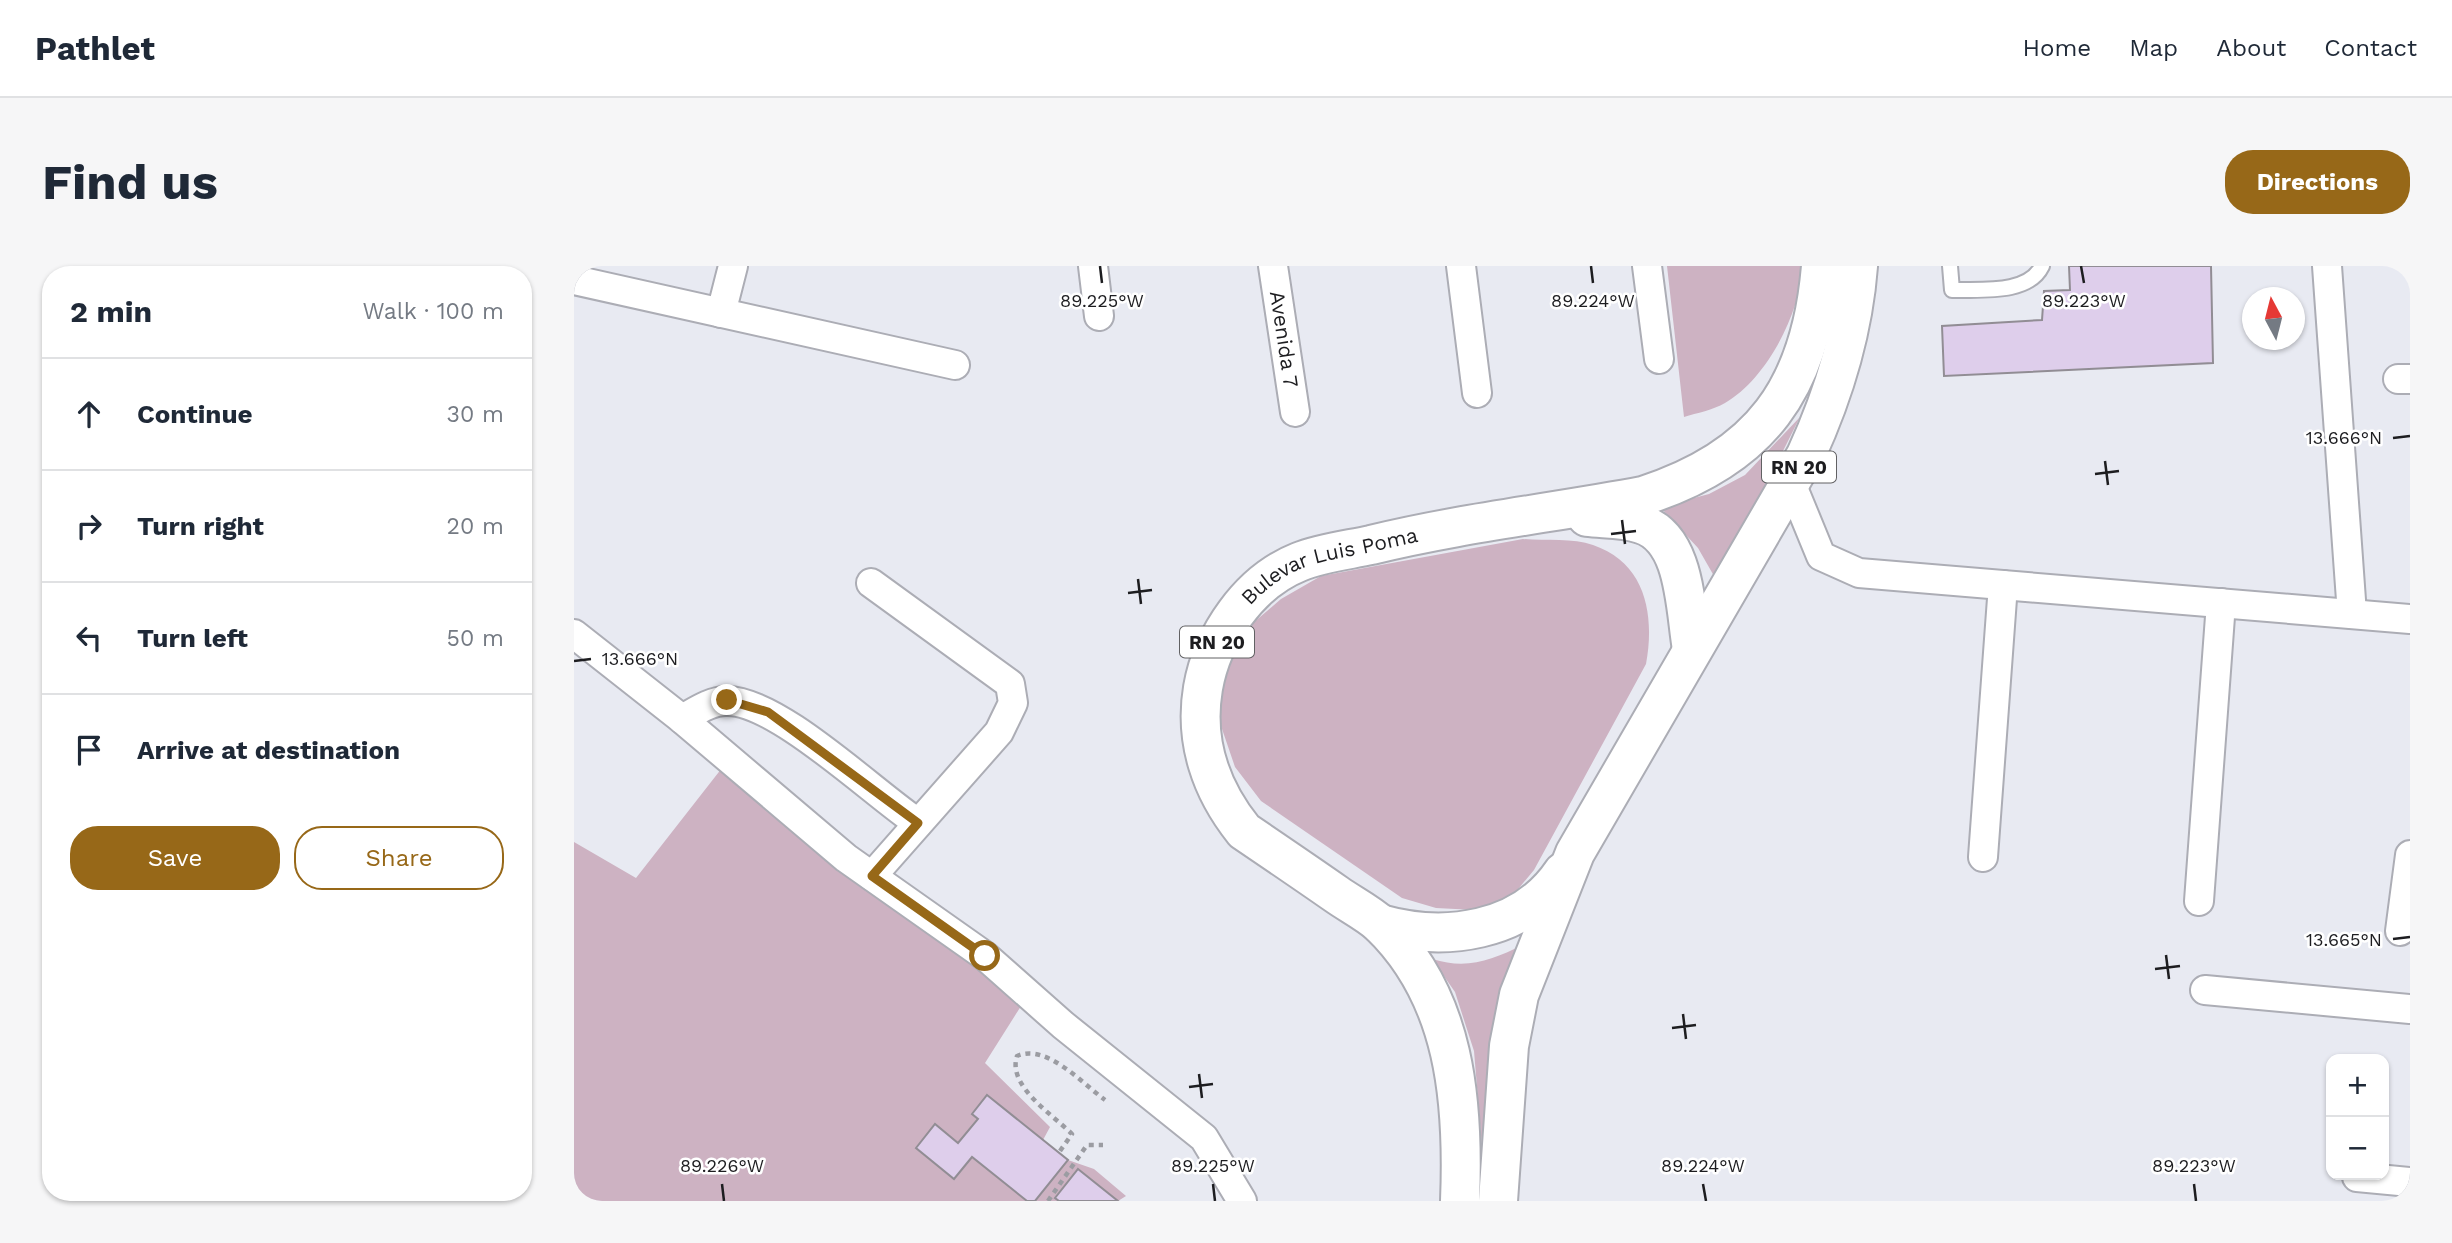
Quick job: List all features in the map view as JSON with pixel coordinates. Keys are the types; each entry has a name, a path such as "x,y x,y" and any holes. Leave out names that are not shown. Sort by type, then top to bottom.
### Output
{"highway":[{"name":"RN 20","path":"1544,514 1643,496 1674,486 1718,464 1738,450 1779,406 1795,379 1815,316 1821,266"},
{"name":"RN 20","path":"1498,1201 1509,1046 1519,995 1576,853 1692,649 1791,483 1824,415 1842,362 1855,303 1858,266"},
{"path":"1544,514 1642,524 1658,532 1668,546 1679,573 1692,649"},
{"name":"Bulevar Luis Poma","path":"1460,1201 1461,1131 1450,1046 1424,977 1380,924 1244,831 1220,798 1206,758 1200,701 1219,638 1258,590 1299,562 1412,535 1544,514"},
{"path":"1380,924 1435,934 1491,925 1540,897 1560,877 1576,853"}],"street":[{"path":"722,313 733,266"},
{"path":"1093,266 1099,317"},
{"name":"Avenida 7","path":"1273,266 1295,412"},
{"path":"1461,266 1477,393"},
{"path":"1647,266 1659,359"},
{"path":"2327,266 2352,614"},
{"path":"574,280 955,365"},
{"path":"1791,483 1821,555 1858,573 2410,619"},
{"path":"871,583 1010,684 1013,703 999,732 872,876"},
{"path":"1983,857 2003,585"},
{"path":"2199,901 2221,603"},
{"path":"574,634 682,719 846,858 985,956 1083,1042 1204,1138 1242,1201"},
{"path":"682,719 706,705 727,700 768,712 918,823"},
{"path":"2400,931 2410,855"},
{"path":"2205,990 2410,1009"},
{"path":"2389,1180 2410,1182"}],"lane":[{"path":"1950,266 1952,290 2023,284 2038,274 2042,266"}],"path":[{"path":"1060,1151 1072,1134 1019,1082 1013,1068 1017,1056 1028,1051 1043,1054 1105,1100"},
{"path":"1048,1201 1087,1146 1103,1145"}],"shaded area":[{"path":"1667,266 1803,266 1801,284 1788,324 1779,343 1754,378 1725,403 1684,417"},
{"path":"1800,417 1736,545 1714,576 1698,548 1660,507 1709,494 1745,475"},
{"path":"1523,539 1585,543 1611,553 1625,564 1643,593 1647,610 1649,627 1646,664 1534,870 1514,894 1475,910 1436,908 1402,898 1261,801 1235,767 1221,726 1219,693 1230,653 1246,629 1281,599 1321,576"},
{"path":"729,759 1028,995 985,1063 1050,1127 1043,1140 987,1095 972,1114 978,1119 958,1143 935,1125 916,1148 954,1179 972,1157 1027,1201 574,1201 574,842 636,878"},
{"path":"1523,945 1493,1044 1482,1147 1474,1051 1455,992 1432,959 1457,964 1479,962"},
{"path":"1068,1160 1094,1169 1126,1196 1118,1201 1078,1169 1055,1197 1059,1201 1035,1201"}],"building":[{"path":"2069,266 2211,266 2213,363 1944,376 1942,326 2042,320 2044,291 2070,290"},
{"path":"987,1095 1068,1160 1035,1201 1027,1201 972,1157 954,1179 916,1148 935,1124 958,1143 978,1119 972,1114"},
{"path":"1078,1169 1118,1201 1059,1201 1055,1198"}],"route":[{"path":"727,700 768,712 891,806 918,823 872,876 985,956"}]}
